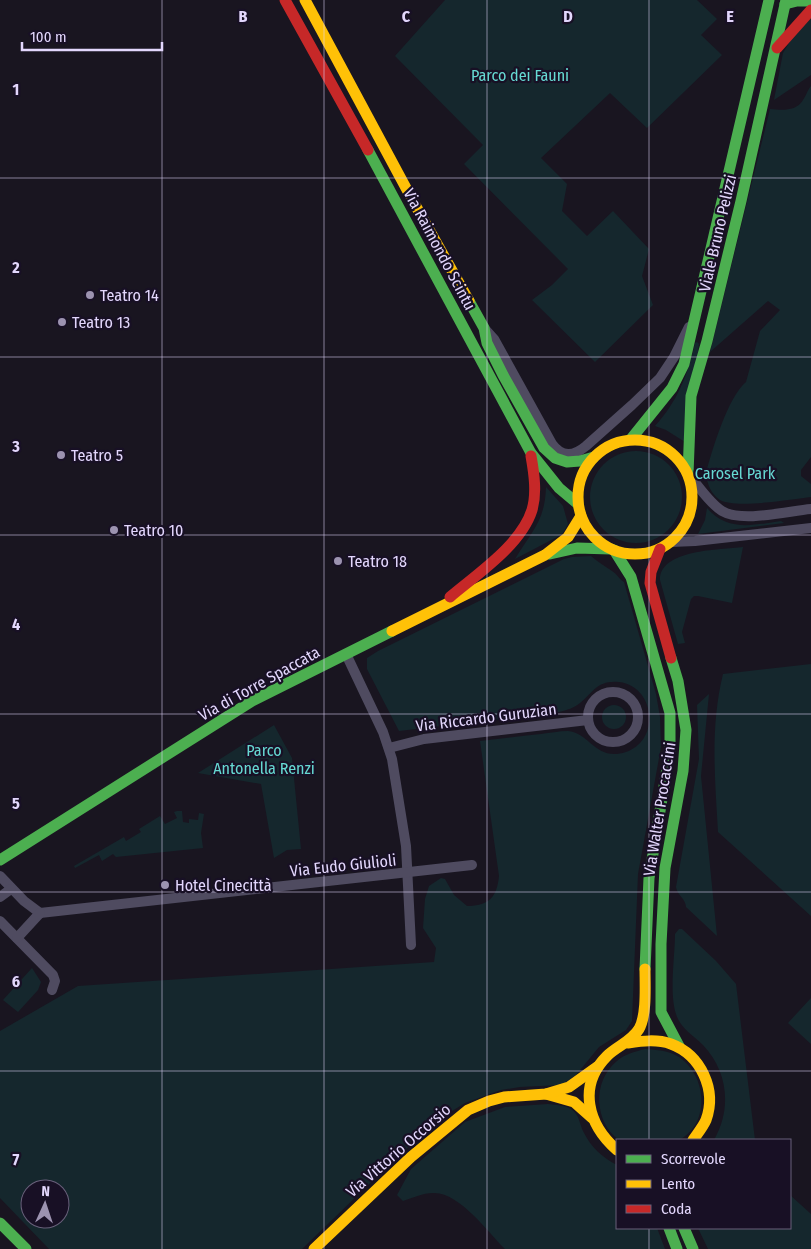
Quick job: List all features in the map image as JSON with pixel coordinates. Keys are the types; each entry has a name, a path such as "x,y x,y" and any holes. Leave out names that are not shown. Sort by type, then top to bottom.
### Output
{"street":[{"name":"Via Raimondo Scintu","path":"285,0 400,208 531,452 559,488 580,510"},
{"name":"Via Raimondo Scintu","path":"305,0 484,328 494,339 552,444 561,453 571,455 579,452 637,401 665,371 696,313"},
{"path":"769,0 785,2 811,0"},
{"name":"Viale Bruno Pelizzi","path":"631,439 679,376 686,360 769,0"},
{"path":"785,2 798,7 811,8"},
{"name":"Viale Bruno Pelizzi","path":"688,474 690,402 741,202 785,2"},
{"path":"774,50 811,8"},
{"name":"Via Raimondo Scintu","path":"484,328 487,343 546,452 565,462 594,457"},
{"path":"691,338 707,341"},
{"path":"637,401 645,422"},
{"path":"688,474 693,493 691,512 683,530 671,542 660,549 636,554 613,550 593,535 580,510 578,492 585,468 594,457 611,445 631,439 650,441 666,448 679,459 688,474 718,508 729,514 747,516 811,509"},
{"path":"434,611 510,543 528,522 535,494 531,452"},
{"name":"Via di Torre Spaccata","path":"545,556 568,537 580,510"},
{"path":"671,542 811,528"},
{"name":"Via di Torre Spaccata","path":"0,860 246,705 346,654 545,556 577,548 613,550"},
{"name":"Via Walter Procaccini","path":"660,549 651,572 650,583 678,681 686,730 683,771 665,868 661,944 661,1012 679,1046"},
{"name":"Via Walter Procaccini","path":"592,1119 589,1102 591,1086 601,1063 636,1034 644,1016 649,878 669,762 671,737 670,713 638,598 630,574 613,550"},
{"path":"346,654 389,748 405,836 411,945"},
{"path":"605,693 621,693 634,703 638,710 637,726 632,734 618,742 610,742 595,734 590,728 588,720 592,704 605,693"},
{"name":"Via Riccardo Guruzian","path":"389,748 424,739 588,720"},
{"name":"Via Eudo Giulioli","path":"40,913 472,866"},
{"path":"0,876 40,913 17,938"},
{"path":"0,897 12,889"},
{"path":"0,921 53,975 55,981 52,990"},
{"name":"Via Walter Procaccini","path":"627,1043 642,1039 670,1042 679,1046 694,1058 700,1066 710,1096 707,1116 694,1139"},
{"name":"Via Vittorio Occorsio","path":"314,1249 410,1157 468,1110 504,1098 546,1094 569,1087 588,1075 601,1063"},
{"name":"Via Vittorio Occorsio","path":"546,1094 574,1102 592,1119"},
{"path":"592,1119 600,1133 616,1149"},
{"path":"0,1223 26,1249"},
{"path":"669,1229 677,1249"},
{"path":"684,1229 693,1249"}],"green space":[{"name":"Parco dei Fauni","path":"445,0 697,0 717,19 701,35 722,55 647,128 610,93 541,158 567,184 562,211 587,236 613,211 649,249 642,276 653,305 595,362 532,300 552,285 568,269 464,164 483,145 395,56"},
{"path":"811,18 811,75 774,100 783,53 792,38"},
{"name":"Carosel Park","path":"811,86 811,457 801,470 801,476 811,484 811,497 751,504 728,503 717,498 712,492 708,485 706,473 727,411 739,389 746,382 760,331 780,310 768,301 710,352 770,109 779,110 796,107 803,100"},
{"path":"695,343 699,344 685,442 666,430 655,426 670,407 681,388"},
{"path":"636,451 645,452 662,459 674,471 681,488 681,506 674,523 662,535 645,542 636,543 627,542 610,535 598,523 591,506 590,497 591,488 598,471 610,459 627,452"},
{"path":"546,487 563,506 568,524 563,533 557,537 515,559 540,517"},
{"path":"707,508 715,516 732,524 751,525 781,521 784,523 698,534 705,520"},
{"path":"743,547 732,603 694,596 691,599 682,632 685,643 678,644 660,580 663,570 670,562 693,553"},
{"path":"591,556 614,572 624,582 656,694 660,717 661,747 638,874 632,1021 626,1030 599,1047 576,1075 561,1085 501,1090 465,1103 444,1116 395,1159 302,1249 49,1249 30,1229 70,1229 70,1179 20,1179 20,1219 0,1198 0,1031 78,986 434,962 436,948 423,928 425,899 429,886 441,878 445,879 454,895 467,906 475,906 486,902 494,895 498,883 499,876 480,741 568,731 576,733 600,750 616,754 626,752 637,746 645,737 649,726 649,714 646,703 640,693 631,686 619,682 601,685 568,710 399,731 367,669 367,658 378,651 564,559"},
{"path":"811,664 811,916 718,832 714,753 716,713 723,674"},
{"path":"709,694 701,776 717,936 686,907 676,887 699,759 697,705"},
{"path":"614,705 622,709 626,717 622,725 614,729 606,725 602,717 606,709"},
{"name":"Parco Antonella Renzi","path":"274,725 292,758 301,849 287,850 274,858 261,784 198,773"},
{"path":"182,811 183,822 189,823 189,819 198,820 199,813 204,814 201,833 203,848 116,857 113,854 102,861 99,855 75,868 74,866 124,837 126,841 141,832 139,829 160,816 165,824 177,818 174,812"},
{"path":"679,929 682,929 716,961 736,984 755,1139 714,1139 723,1116 725,1091 718,1066 711,1055 684,1027 676,1014 673,996 675,934"},
{"path":"32,968 41,982 38,990 18,1012 3,1000"},
{"path":"811,998 811,1044 788,1023"},
{"path":"645,1049 671,1053 688,1065 695,1075 699,1086 701,1110 691,1131 681,1139 618,1139 605,1123 599,1101 603,1079 617,1061"},
{"path":"548,1104 560,1105 574,1111 590,1143 602,1155 616,1164 616,1229 657,1229 665,1249 505,1249 462,1205 443,1194 421,1195 403,1201 397,1195 411,1169 465,1122 505,1107"},
{"path":"791,1196 811,1214 811,1249 708,1249 698,1229 791,1229"}],"traffic: fast":[{"path":"631,439 672,388 684,364 769,0"},
{"path":"688,474 691,396 707,341 741,201 786,0"},
{"path":"785,4 797,1 811,1"},
{"path":"368,150 531,453 559,488 578,504"},
{"path":"469,301 484,328 487,343 503,375 544,448 555,458 567,462 594,457"},
{"path":"550,554 577,548 611,549"},
{"path":"614,550 631,577 670,713 670,750 649,878 645,969"},
{"path":"0,860 252,701 392,631"},
{"path":"671,658 678,681 686,730 683,771 665,868 661,944 661,1012 679,1046"},
{"path":"0,1223 26,1249"},
{"path":"669,1229 677,1249"},
{"path":"684,1229 693,1249"}],"traffic: slow":[{"path":"305,0 469,301"},
{"path":"635,440 657,444 676,456 688,475 692,497 688,519 676,538 657,550 635,554 613,550 594,538 582,519 578,497 582,475 594,456 613,444 635,440"},
{"path":"392,631 545,555 568,537 581,516"},
{"path":"616,1149 599,1129 593,1117 589,1092 592,1080 607,1056 632,1037 642,1023 645,969"},
{"path":"628,1043 644,1041 666,1042 682,1049 698,1065 708,1086 709,1109 705,1123 694,1139"},
{"path":"314,1249 411,1157 468,1110 504,1097 546,1094 569,1087 597,1067"},
{"path":"546,1094 574,1102 592,1118"}],"traffic: jam":[{"path":"285,0 368,150"},
{"path":"777,48 811,10"},
{"path":"450,597 497,558 526,523 532,510 535,490 531,456"},
{"path":"660,549 651,572 650,583 671,658"}],"place":[{"name":"Teatro 14","path":"90,295"},
{"name":"Teatro 13","path":"62,322"},
{"name":"Teatro 5","path":"61,455"},
{"name":"Teatro 10","path":"114,530"},
{"name":"Teatro 18","path":"338,561"},
{"name":"Hotel Cinecittà","path":"165,885"}]}
